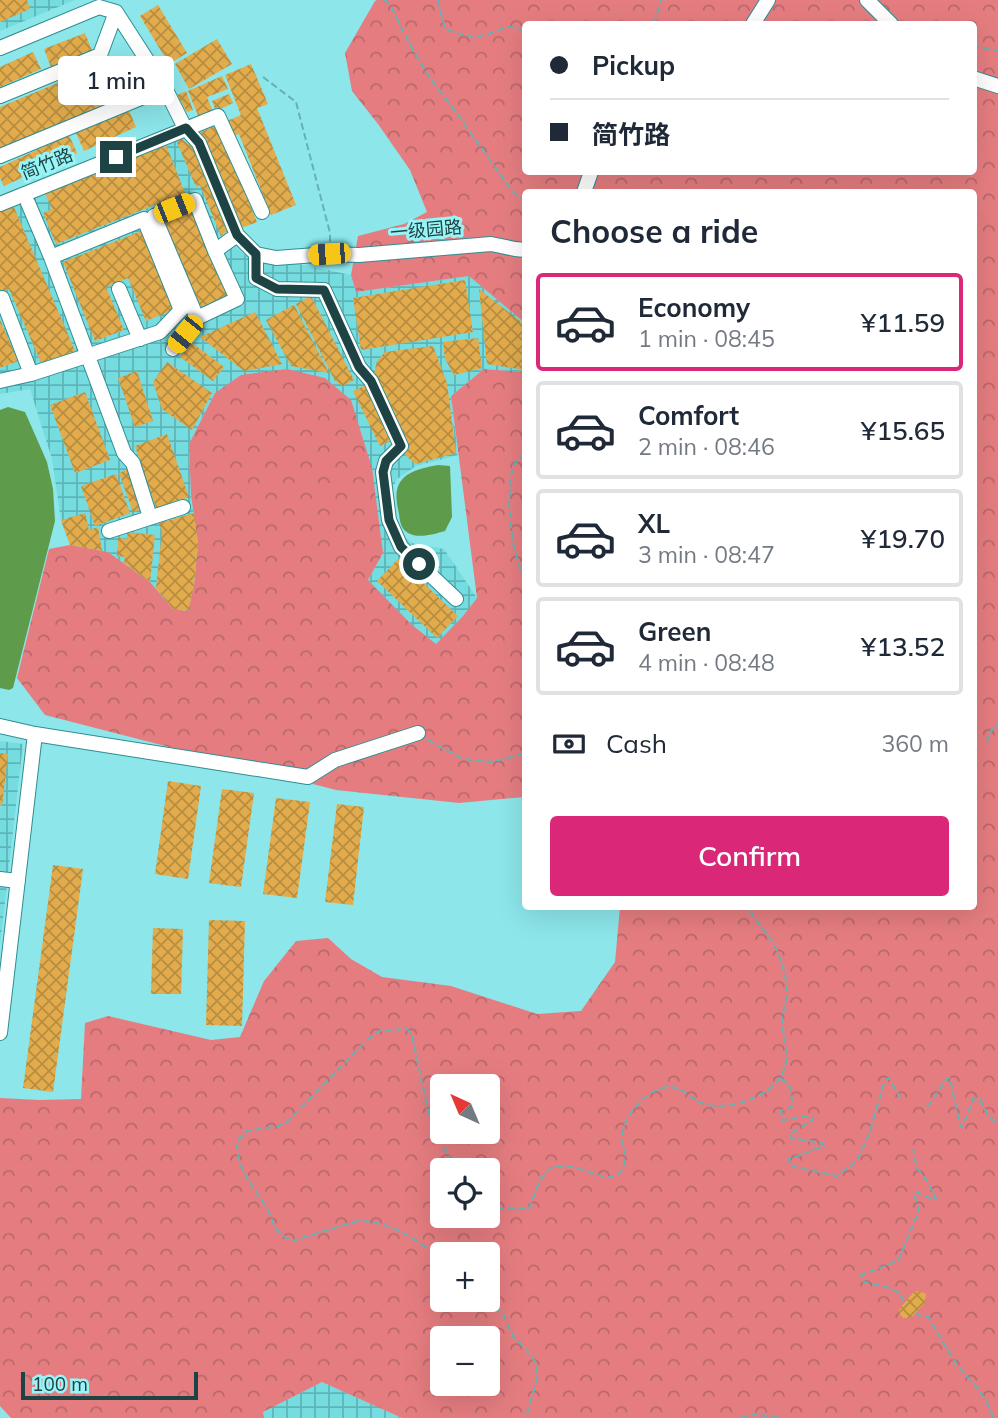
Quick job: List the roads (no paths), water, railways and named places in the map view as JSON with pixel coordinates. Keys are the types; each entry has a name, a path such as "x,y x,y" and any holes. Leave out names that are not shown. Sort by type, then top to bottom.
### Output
{"street":[{"path":"755,21 768,0"},
{"path":"867,0 888,21"},
{"path":"0,48 99,7 116,12 165,88 186,128 199,143 237,235 256,254 256,278 277,289 324,290 359,367 371,381 401,446 386,461 383,472 389,520 401,547 456,599"},
{"path":"0,96 100,55 116,12"},
{"path":"977,79 998,86"},
{"path":"0,156 165,88"},
{"name":"简竹路","path":"0,204 218,116 262,212"},
{"path":"173,349 197,318 237,299 195,200 154,216 197,318"},
{"path":"28,203 51,257 124,453 133,463 150,517"},
{"path":"0,381 31,374 160,332 181,310 144,219 51,257"},
{"path":"215,251 237,235"},
{"name":"一级园路","path":"256,254 276,258 359,255 491,244 522,250"},
{"path":"119,289 140,339"},
{"path":"2,298 31,374"},
{"path":"109,531 183,507"},
{"path":"0,726 35,734 308,777 335,760 418,733"},
{"path":"0,1033 35,734"},
{"path":"0,879 18,881"}]}
